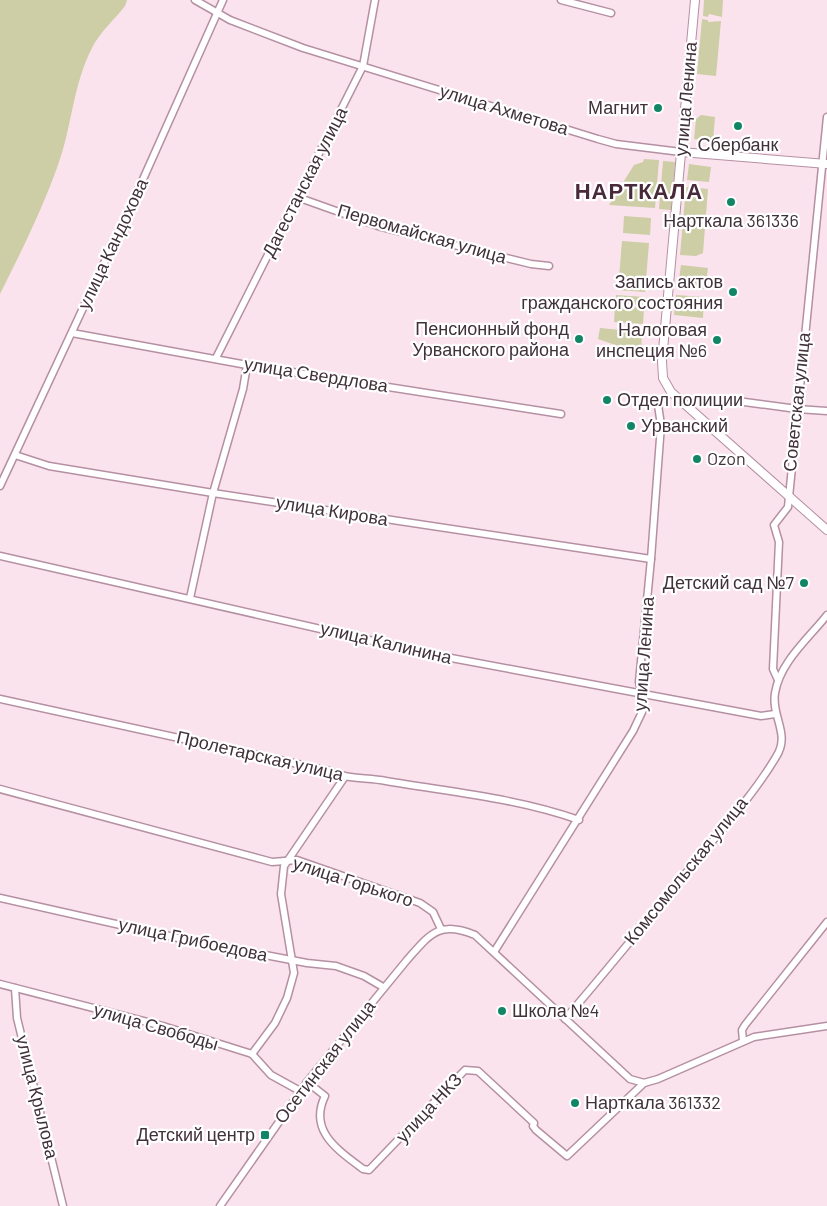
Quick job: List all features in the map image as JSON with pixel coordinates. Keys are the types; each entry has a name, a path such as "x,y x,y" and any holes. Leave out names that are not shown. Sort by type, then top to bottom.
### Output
{"street":[{"name":"улица Ахметова","path":"195,0 230,20 259,32 616,144 681,152 825,164"},
{"name":"улица Кандохова","path":"0,486 72,333 223,0"},
{"name":"Дагестанская улица","path":"216,358 363,66 375,0"},
{"path":"561,0 611,13"},
{"name":"улица Ленина","path":"695,0 662,361 663,378 671,392 788,496"},
{"name":"Советская улица","path":"778,680 773,669 779,542 774,525 788,507 797,409 825,164 827,117"},
{"name":"Первомайская улица","path":"297,197 382,226 530,264 549,266"},
{"name":"улица Свердлова","path":"72,333 247,365 561,414"},
{"path":"190,598 213,493 243,390 247,365"},
{"path":"737,402 797,409 827,410"},
{"name":"улица Ленина","path":"494,952 579,820 617,758 643,710 643,694 639,682 652,559 661,424 658,405"},
{"name":"улица Кирова","path":"15,455 49,466 213,493 652,559"},
{"path":"788,496 827,530"},
{"name":"улица Калинина","path":"0,556 435,655 761,716 775,714"},
{"path":"775,714 774,700 778,680 787,665 827,615"},
{"name":"Пролетарская улица","path":"0,699 330,771 344,778 375,779 465,793 579,820"},
{"name":"Комсомольская улица","path":"565,1019 717,836 776,758 782,744 783,734 775,714"},
{"path":"300,1091 271,1075 252,1054 275,1023 287,998 294,973 282,894 282,878 287,860 344,778"},
{"name":"улица Горького","path":"0,789 272,862 297,860 420,903 433,912 441,929"},
{"name":"улица Грибоедова","path":"0,898 187,940 347,970 383,987"},
{"path":"743,1041 742,1030 745,1024 827,922"},
{"path":"441,929 458,929 475,935 630,1078 644,1083 658,1079 743,1041 767,1033 827,1026"},
{"name":"Осетинская улица","path":"220,1206 306,1082 348,1034 383,987 424,940 441,929"},
{"name":"улица Свободы","path":"0,984 163,1026 252,1054"},
{"name":"улица Крылова","path":"15,988 17,1018 63,1206"},
{"name":"улица НКЗ","path":"306,1082 325,1096 319,1109 319,1119 334,1146 363,1169 369,1170 465,1070 478,1071 534,1123 533,1126 536,1130 566,1156 644,1083"}],"green space":[{"path":"0,0 127,0 125,6 95,42 86,62 63,151 52,182 0,294"},
{"path":"704,0 723,0 722,17 709,14 708,17 703,16"},
{"path":"702,19 708,20 708,22 721,21 716,76 697,74"},
{"path":"701,115 715,117 713,141 694,139 696,119"},
{"path":"644,159 659,160 655,208 609,205 634,165 643,162"},
{"path":"663,161 675,162 671,210 659,209"},
{"path":"689,164 711,167 709,182 687,180"},
{"path":"686,187 708,189 703,253 696,256 680,255"},
{"path":"624,216 651,218 650,235 623,233"},
{"path":"622,241 649,243 645,292 618,290"},
{"path":"681,265 708,268 705,289 678,286"},
{"path":"616,295 644,297 643,305 616,303"},
{"path":"676,295 704,297 703,318 674,315"},
{"path":"615,306 644,308 643,324 614,322"},
{"path":"600,328 642,332 641,354 598,339"}],"place":[{"name":"Магнит","path":"658,108"},
{"name":"Сбербанк","path":"738,126"},
{"name":"Нарткала 361336","path":"731,202"},
{"name":"Запись актов гражданского состояния","path":"733,292"},
{"name":"Пенсионный фонд Урванского района","path":"579,339"},
{"name":"Налоговая инспеция №6","path":"717,340"},
{"name":"Отдел полиции","path":"607,400"},
{"name":"Урванский","path":"631,426"},
{"name":"Ozon","path":"697,459"},
{"name":"Детский сад №7","path":"804,583"},
{"name":"Школа №4","path":"502,1011"},
{"name":"Нарткала 361332","path":"575,1103"},
{"name":"Детский центр","path":"265,1135"}],"district":[{"name":"НАРТКАЛА","path":"639,191"}]}
